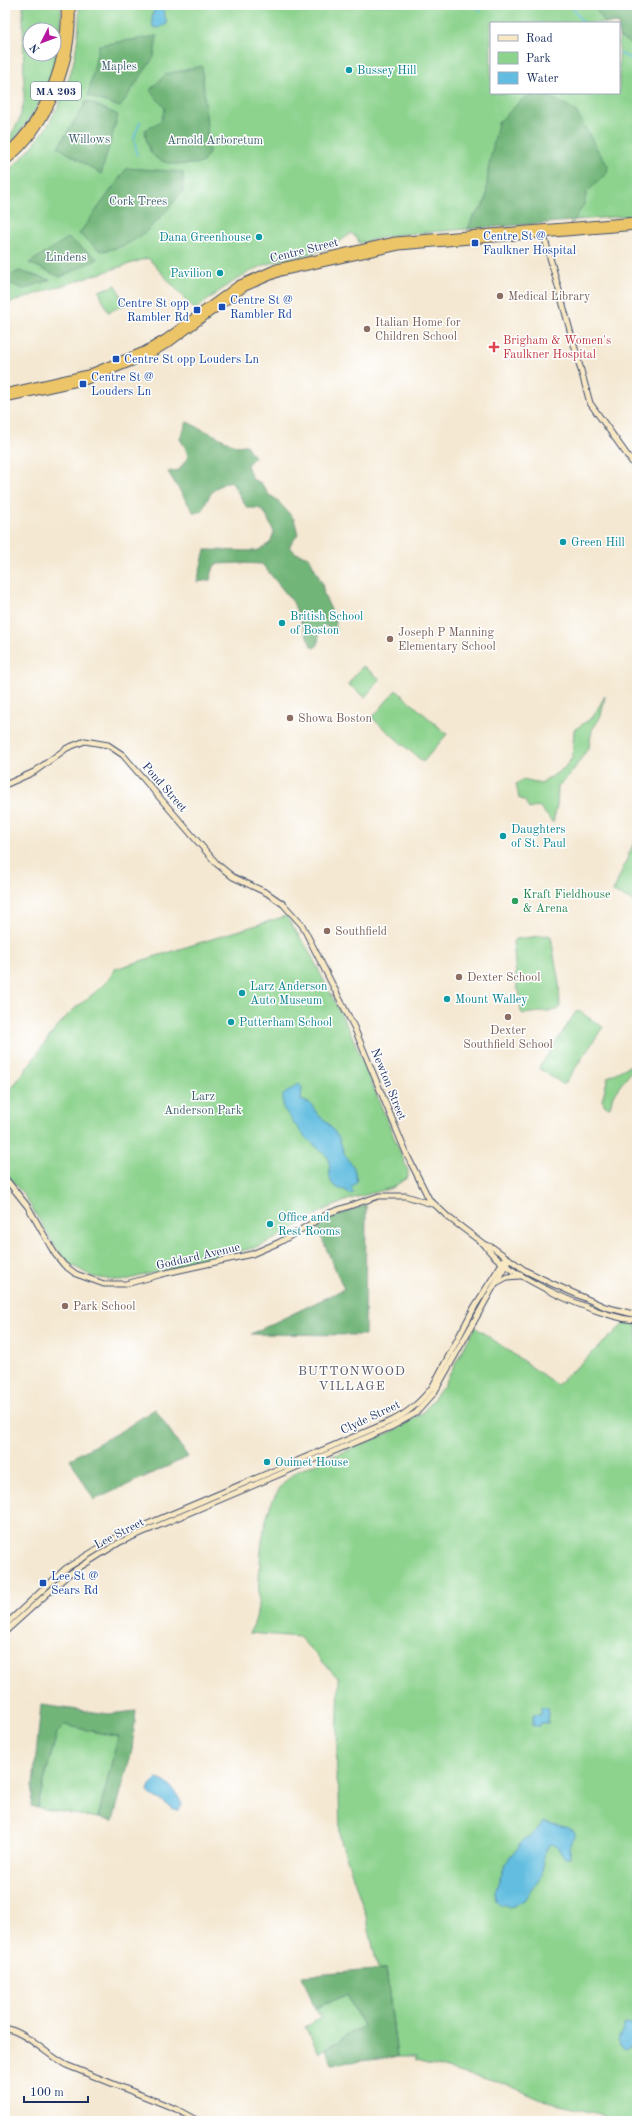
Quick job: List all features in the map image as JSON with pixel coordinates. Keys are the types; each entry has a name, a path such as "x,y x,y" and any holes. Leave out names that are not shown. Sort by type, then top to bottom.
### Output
{"highway":[{"name":"MA 203","path":"5,154 27,129 43,103 53,81 62,50 65,5"},
{"name":"MA 203","path":"5,162 19,149 30,134 56,91 68,52 71,5"},
{"name":"Centre Street","path":"5,398 89,380 150,355 171,342 243,288 276,273 392,247 637,221"},
{"name":"Centre Street","path":"5,392 82,376 148,349 165,339 236,286 269,270 391,241 637,226"}],"main road":[{"path":"543,231 590,403 637,469"},
{"name":"Pond Street","path":"5,785 34,772 67,748 85,741 108,745 123,755 172,809 215,863 233,877 276,898 293,913"},
{"name":"Newton Street","path":"293,913 302,925 354,1027 407,1155 433,1204 485,1245 489,1252 523,1277 602,1313 624,1319 637,1320"},
{"name":"Goddard Avenue","path":"5,1178 28,1207 55,1254 64,1264 76,1274 104,1284 126,1284 166,1273 252,1254 280,1242 321,1217 354,1203 379,1196 406,1196 433,1204"},
{"name":"Newton Street","path":"485,1245 492,1247 533,1275 596,1304 617,1311 637,1315"},
{"name":"Clyde Street","path":"261,1479 389,1422 412,1408 433,1386 472,1312 508,1258"},
{"name":"Clyde Street","path":"261,1479 391,1427 416,1413 437,1389 504,1264"},
{"path":"495,1283 508,1276 523,1277"},
{"name":"Lee Street","path":"5,1625 56,1577 101,1546 138,1527 261,1479"},
{"name":"Lee Street","path":"5,1632 60,1581 104,1551 261,1479"},
{"path":"5,2028 25,2035 50,2057 66,2065 176,2109 198,2121"}],"green space":[{"path":"23,5 61,5 61,22 23,22"},
{"name":"Arnold Arboretum","path":"79,5 637,5 637,215 395,235 359,243 358,239 351,233 341,241 321,250 258,268 230,284 195,310 148,258 5,304 5,173 23,157 38,139 51,119 62,98 70,76 75,53"},
{"path":"593,5 637,5 637,47 620,38 620,22 604,22"},
{"name":"Maples","path":"157,36 154,57 120,107 88,96 99,45"},
{"path":"24,62 55,62 40,100 18,134 5,149 5,145 19,121 24,101"},
{"path":"202,66 209,153 202,163 172,164 158,159 148,146 145,130 161,121 165,108 150,90 166,74"},
{"path":"538,94 545,95 568,106 577,113 608,166 607,173 587,192 584,204 574,221 468,229 473,216 481,209 486,199 488,170 498,123 524,98"},
{"name":"Willows","path":"87,101 118,115 101,174 58,147"},
{"name":"Cork Trees","path":"127,168 183,172 183,191 157,221 138,238 114,249 101,251 79,234"},
{"name":"Lindens","path":"68,238 98,259 60,277 29,263"},
{"path":"19,271 50,280 24,289 5,282 5,278"},
{"path":"116,285 125,305 108,312 99,291"},
{"path":"187,422 237,446 246,445 254,457 247,465 252,479 261,483 269,495 276,499 294,519 298,534 289,547 296,553 309,557 322,583 324,595 336,620 335,633 330,634 327,626 323,626 319,633 318,645 314,648 311,646 293,602 262,564 217,564 214,566 210,580 197,582 205,550 257,551 270,543 274,532 265,513 259,508 247,508 231,481 216,488 207,500 202,511 194,513 168,472 179,470 188,457 186,449 180,439"},
{"path":"363,666 380,679 365,697 348,684"},
{"path":"396,690 447,734 423,762 372,718"},
{"path":"605,696 601,716 592,730 589,747 572,772 558,787 557,805 553,823 539,806 529,809 525,801 519,798 516,784 522,780 541,784 564,768 572,758 574,730 593,717"},
{"path":"637,835 637,903 613,892"},
{"name":"Larz Anderson Park","path":"286,916 309,951 353,1038 408,1171 408,1177 392,1188 350,1199 324,1210 275,1239 253,1248 121,1281 93,1277 70,1264 58,1251 24,1195 5,1172 5,1096 21,1077 57,1027 71,1012 105,983 115,969"},
{"path":"549,935 551,937 559,984 560,1007 558,1010 523,1014 521,1012 519,990 517,989 513,941 515,939"},
{"path":"577,1010 603,1027 564,1085 539,1068"},
{"path":"633,1064 631,1071 613,1095 610,1107 605,1106 602,1100 608,1077"},
{"path":"366,1205 365,1335 251,1334 344,1289 316,1225 330,1218"},
{"path":"625,1323 637,1325 637,2121 612,2121 600,2114 551,2103 509,2085 416,2061 416,2057 397,2057 386,1969 378,1969 366,1916 340,1838 339,1793 336,1780 339,1679 299,1637 249,1633 253,1627 258,1608 261,1550 266,1520 277,1492 286,1480 298,1471 396,1430 423,1412 443,1387 475,1327 557,1385"},
{"path":"155,1409 188,1457 94,1500 70,1459 121,1431"},
{"path":"41,1705 109,1714 136,1711 132,1750 113,1821 98,1818 118,1737 65,1725 57,1733 37,1808 31,1806"},
{"path":"65,1725 118,1737 98,1818 37,1808 57,1733"},
{"path":"386,1969 397,2057 332,2064 326,2049 363,2026 347,1995 315,2008 302,1976"},
{"path":"347,1995 363,2026 319,2052 305,2027 321,2018 315,2008"}],"water":[{"path":"155,5 162,5 167,24 159,28 153,27 152,19"},
{"path":"299,1084 302,1087 301,1100 311,1104 318,1115 326,1121 339,1138 344,1153 354,1168 357,1181 351,1188 354,1193 348,1194 346,1190 334,1186 331,1182 328,1157 303,1135 283,1108 283,1095"},
{"path":"541,1707 548,1707 548,1723 541,1723 540,1726 533,1726 533,1715 541,1715"},
{"path":"156,1779 165,1782 178,1796 182,1805 179,1810 171,1807 149,1793 148,1791 151,1784"},
{"path":"544,1822 569,1828 575,1832 570,1848 571,1857 565,1857 555,1845 550,1844 543,1855 544,1869 541,1876 524,1900 514,1906 509,1907 500,1905 496,1901 495,1891 505,1864 524,1840 534,1833"},
{"path":"625,2024 637,2025 637,2043 625,2050 620,2046 618,2040"}],"waterway":[{"path":"479,5 480,12"},
{"path":"571,5 582,22"},
{"path":"620,54 637,62"},
{"path":"137,155 134,138 140,122"}],"place":[{"name":"Bussey Hill","path":"349,70"},
{"name":"Dana Greenhouse","path":"259,237"},
{"name":"Centre St @ Faulkner Hospital","path":"475,243"},
{"name":"Pavilion","path":"220,273"},
{"name":"Medical Library","path":"500,296"},
{"name":"Centre St @ Rambler Rd","path":"222,307"},
{"name":"Centre St opp Rambler Rd","path":"197,310"},
{"name":"Italian Home for Children School","path":"367,329"},
{"name":"Brigham & Women's Faulkner Hospital","path":"494,347"},
{"name":"Centre St opp Louders Ln","path":"116,359"},
{"name":"Centre St @ Louders Ln","path":"83,384"},
{"name":"Green Hill","path":"563,542"},
{"name":"British School of Boston","path":"282,623"},
{"name":"Joseph P Manning Elementary School","path":"390,639"},
{"name":"Showa Boston","path":"290,718"},
{"name":"Daughters of St. Paul","path":"503,836"},
{"name":"Kraft Fieldhouse & Arena","path":"515,901"},
{"name":"Southfield","path":"327,931"},
{"name":"Dexter School","path":"459,977"},
{"name":"Larz Anderson Auto Museum","path":"242,993"},
{"name":"Mount Walley","path":"447,999"},
{"name":"Dexter Southfield School","path":"508,1017"},
{"name":"Putterham School","path":"231,1022"},
{"name":"Office and Rest Rooms","path":"270,1224"},
{"name":"Park School","path":"65,1306"},
{"name":"Ouimet House","path":"267,1462"},
{"name":"Lee St @ Sears Rd","path":"43,1583"}],"district":[{"name":"BUTTONWOOD VILLAGE","path":"352,1378"}]}
